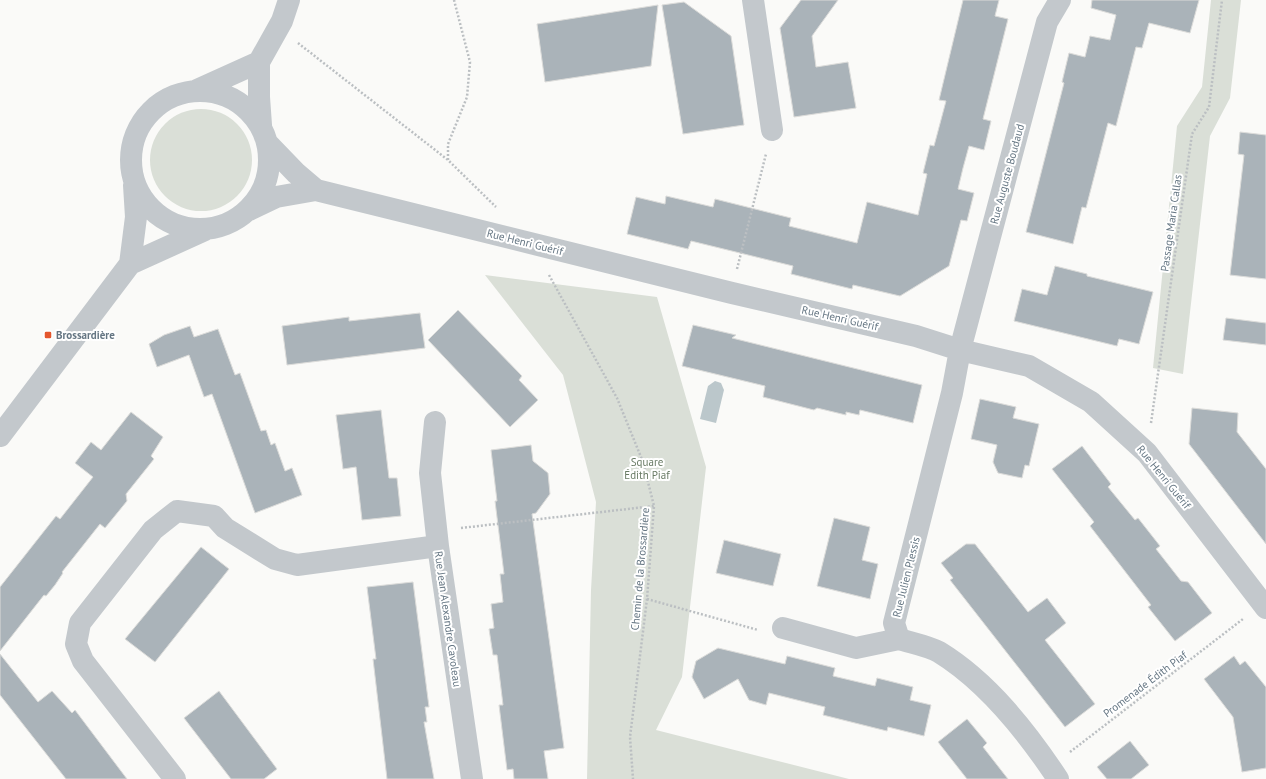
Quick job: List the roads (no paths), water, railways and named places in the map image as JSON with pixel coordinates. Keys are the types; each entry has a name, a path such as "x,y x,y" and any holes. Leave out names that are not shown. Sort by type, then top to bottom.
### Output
{"street":[{"path":"0,436 130,264 205,230 221,227 236,220 249,210 260,196 267,179 270,162 258,98 259,62 280,26 289,0"},
{"path":"753,0 772,130"},
{"name":"Rue Auguste Boudaud","path":"960,350 1047,22 1060,0"},
{"path":"130,264 136,217 134,182 130,161 133,140 143,120 157,105 176,94 197,90 259,62"},
{"path":"197,90 216,92 233,99 249,110 264,134"},
{"name":"Rue Henri Guérif","path":"264,134 296,173 316,190"},
{"path":"134,182 145,202 161,218 183,227 205,230"},
{"name":"Rue Henri Guérif","path":"249,210 276,197 316,190 732,293 916,336 960,350 1029,366 1091,402 1147,453 1264,606"},
{"name":"Rue Julien Plessis","path":"899,639 894,623 952,393 960,350"},
{"path":"435,422 430,474 437,539"},
{"name":"Rue Jean Alexandre Cavoleau","path":"175,779 83,661 76,644 80,623 153,530 177,511 214,516 225,528 275,559 297,565 437,539 472,779"},
{"path":"783,628 856,648 899,639 938,652 976,678 1013,720 1054,773"}],"place":[{"name":"Brossardière","path":"48,335"}],"park label":[{"name":"Square Édith Piaf","path":"647,468"}]}
